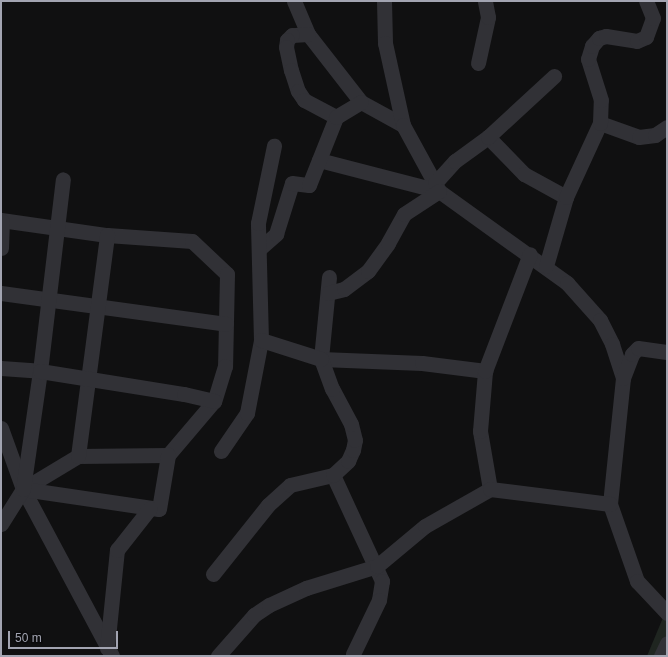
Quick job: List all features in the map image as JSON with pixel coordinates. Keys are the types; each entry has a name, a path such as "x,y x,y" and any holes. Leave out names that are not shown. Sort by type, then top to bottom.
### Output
{"street":[{"path":"294,1 308,34 361,102 403,125"},
{"path":"384,1 385,43 403,125 437,187"},
{"path":"478,63 488,16 485,1"},
{"path":"546,266 566,197 600,122 601,100 588,59 592,46 599,38 606,36 642,40 660,19 646,1"},
{"path":"308,34 292,35 287,40 286,47 291,70 298,91 304,100 336,118"},
{"path":"328,293 344,289 368,270 388,243 404,214 437,187 455,161 488,137 554,76"},
{"path":"259,249 276,234 292,183 308,184 336,118 361,102"},
{"path":"600,122 639,137 655,135 667,127"},
{"path":"488,137 524,174 566,197"},
{"path":"220,451 247,413 261,340 258,223 274,146"},
{"path":"319,160 437,187 530,254 567,283 600,320 612,344 623,378"},
{"path":"1,524 23,489 40,371 63,179"},
{"path":"1,248 2,220 57,226 107,235 192,241 227,274 225,366 214,401 168,455 159,509 23,489"},
{"path":"78,456 107,235"},
{"path":"490,489 480,431 485,371 530,254"},
{"path":"213,574 268,505 290,485 333,475 348,461 355,440 351,424 332,389 321,360 329,277"},
{"path":"1,293 49,298 226,324"},
{"path":"261,340 321,360 422,363 485,371"},
{"path":"667,352 638,348 632,354 623,378 610,504 637,581 667,613"},
{"path":"1,368 40,371 184,394 214,401"},
{"path":"1,428 23,489 110,652"},
{"path":"23,489 78,456 168,455"},
{"path":"333,475 377,566 382,581 379,600 353,654"},
{"path":"218,656 254,615 269,605 306,588 377,566 425,526 490,489 610,504"},
{"path":"110,652 117,550 150,508"},
{"path":"661,656 667,643"}],"shaded area":[{"path":"667,608 667,656 647,656"}]}
